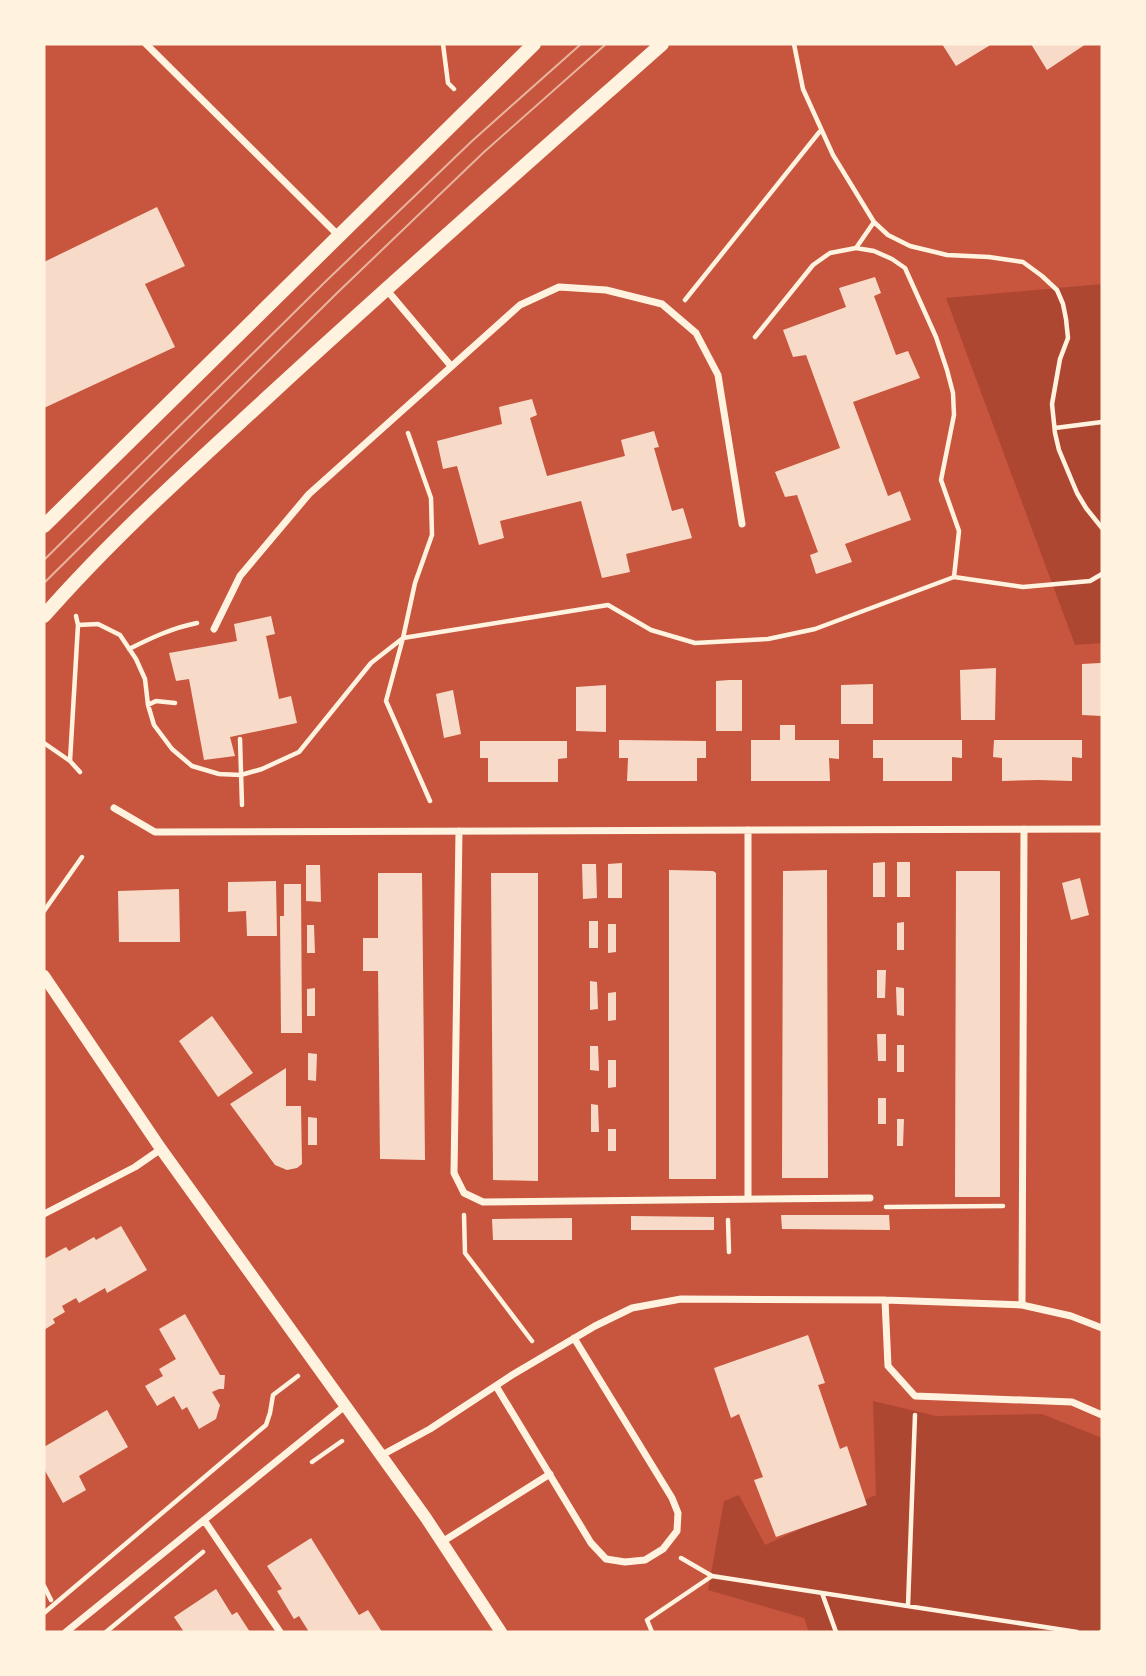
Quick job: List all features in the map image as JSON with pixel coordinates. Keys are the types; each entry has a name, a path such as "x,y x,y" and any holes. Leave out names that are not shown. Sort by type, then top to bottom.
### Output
{"main road":[{"path":"44,526 534,44"},
{"path":"44,616 70,586 179,479 386,289 662,44"}],"street":[{"path":"146,44 338,235"},
{"path":"214,629 240,576 309,494 520,304 559,288 606,290 662,304 696,333 718,375 742,524"},
{"path":"386,289 451,366"},
{"path":"114,808 155,832 1102,829"},
{"path":"1022,1306 1024,829"},
{"path":"748,830 748,1198"},
{"path":"459,831 454,1173 464,1193 483,1202 870,1198"},
{"path":"44,976 161,1149 382,1455 501,1632"},
{"path":"44,1214 135,1167 161,1149"},
{"path":"382,1455 430,1429 595,1326 632,1308 681,1299 885,1300 1022,1306 1070,1316 1102,1328"},
{"path":"885,1300 888,1366 915,1396 1072,1402 1102,1415"},
{"path":"496,1387 591,1544 606,1559 625,1562 645,1560 663,1549 677,1531 678,1513 672,1498 574,1338"},
{"path":"66,1632 346,1405"},
{"path":"442,1542 550,1474"},
{"path":"204,1520 280,1632"}],"path":[{"path":"443,44 448,83 471,105"},
{"path":"793,44 803,89 833,155 874,222 888,236 910,246 947,255 1023,262 1057,290 1065,311 1068,338 1060,359 1052,404 1054,428 1059,450 1077,493 1102,528"},
{"path":"674,315 821,130"},
{"path":"856,248 874,222"},
{"path":"755,337 813,265 830,253 856,248 874,251 905,268 936,337 953,393 954,415 941,480 959,531 954,577"},
{"path":"400,412 430,498 432,535 415,583 386,701 430,801"},
{"path":"1054,428 1102,422"},
{"path":"78,625 98,624 120,635 145,679 154,725 172,749 192,766 219,774 241,775 262,769 299,752 371,663 403,638 608,605 651,630 695,643 768,639 815,629 954,577 1023,587 1090,581 1102,574"},
{"path":"70,761 78,625 76,614"},
{"path":"129,649 182,626 218,619"},
{"path":"148,705 156,701 175,704"},
{"path":"240,739 243,805"},
{"path":"44,743 70,761 80,772"},
{"path":"44,911 82,857"},
{"path":"464,1193 465,1253 543,1357"},
{"path":"870,1198 884,1207 1022,1206"},
{"path":"728,1219 729,1252"},
{"path":"44,1613 266,1425 273,1395 315,1362"},
{"path":"908,1606 915,1396"},
{"path":"663,1549 712,1576 1077,1632"},
{"path":"652,1632 647,1620 712,1576"},
{"path":"44,1587 51,1600"},
{"path":"822,1593 836,1632"}],"shaded area":[{"path":"1102,284 1102,643 1075,645 946,298"},
{"path":"873,1401 936,1416 1042,1414 1102,1438 1102,1632 809,1632 804,1618 708,1590 724,1501 739,1495 765,1545 876,1495"}],"building":[{"path":"942,44 992,44 956,66"},
{"path":"1031,44 1086,44 1047,70"},
{"path":"157,207 185,266 145,284 175,347 44,408 44,262"},
{"path":"875,277 881,293 874,296 896,355 908,351 920,378 853,402 888,496 900,491 911,520 845,544 852,562 816,574 810,555 818,552 797,495 785,497 775,472 840,448 806,355 793,357 783,330 846,307 839,288"},
{"path":"532,399 537,415 530,418 547,476 625,456 621,440 654,431 659,447 654,448 672,511 683,508 692,538 626,554 630,572 602,578 581,501 500,521 504,538 479,545 457,466 443,469 437,441 502,424 499,407"},
{"path":"271,616 275,634 266,636 279,699 291,696 297,723 230,737 235,756 204,760 189,679 176,681 169,653 237,641 234,624"},
{"path":"1102,663 1102,716 1082,715 1082,664"},
{"path":"996,668 995,720 961,720 960,670"},
{"path":"742,680 742,731 716,731 716,681"},
{"path":"873,684 873,724 841,724 841,685"},
{"path":"606,685 606,732 576,731 576,687"},
{"path":"453,690 461,734 444,738 436,694"},
{"path":"780,725 795,725 795,740 839,740 839,759 829,758 830,781 751,781 751,740 780,740"},
{"path":"619,740 706,741 706,758 697,758 697,781 627,781 628,758 619,758"},
{"path":"873,740 962,740 962,758 952,757 952,781 883,781 883,758 873,758"},
{"path":"994,740 1082,740 1082,758 1072,757 1072,781 1002,781 1002,758 993,757"},
{"path":"480,741 567,741 567,758 558,759 558,782 488,782 488,758 480,758"},
{"path":"885,862 885,897 873,897 873,863"},
{"path":"897,862 910,862 910,897 897,897"},
{"path":"622,863 622,898 608,898 608,864"},
{"path":"582,864 596,864 597,898 583,899"},
{"path":"306,865 320,865 321,902 306,901"},
{"path":"669,870 716,873 716,1179 669,1179"},
{"path":"827,870 828,1178 782,1178 783,871"},
{"path":"956,871 1000,871 1000,1197 955,1197"},
{"path":"378,873 422,873 425,1160 380,1159 378,971 363,971 363,938 378,938"},
{"path":"491,873 538,873 538,1181 493,1180"},
{"path":"1080,878 1089,915 1071,920 1062,883"},
{"path":"276,881 277,936 247,936 246,911 228,912 228,882"},
{"path":"284,884 301,884 302,1033 281,1033 280,916 284,916"},
{"path":"179,889 180,942 119,942 118,891"},
{"path":"589,921 598,921 598,948 589,948"},
{"path":"904,922 904,950 897,950 897,923"},
{"path":"608,924 616,924 616,952 608,953"},
{"path":"307,925 314,925 315,953 307,953"},
{"path":"877,970 886,970 885,998 877,998"},
{"path":"590,981 597,982 598,1009 590,1010"},
{"path":"896,987 904,988 904,1016 897,1015"},
{"path":"315,988 315,1016 307,1016 307,989"},
{"path":"616,992 616,1020 608,1021 608,993"},
{"path":"212,1016 253,1073 218,1097 179,1041"},
{"path":"877,1034 886,1034 886,1061 878,1061"},
{"path":"897,1045 904,1045 904,1072 897,1072"},
{"path":"590,1046 598,1046 599,1071 590,1070"},
{"path":"308,1053 317,1054 316,1081 308,1080"},
{"path":"608,1060 616,1060 616,1087 608,1088"},
{"path":"286,1068 286,1106 301,1106 302,1164 287,1170 275,1165 230,1104"},
{"path":"878,1098 886,1098 886,1124 878,1124"},
{"path":"591,1104 598,1105 599,1132 591,1132"},
{"path":"308,1117 317,1118 317,1145 308,1145"},
{"path":"897,1119 904,1119 903,1146 897,1146"},
{"path":"608,1129 616,1129 616,1151 608,1151"},
{"path":"781,1215 889,1215 890,1230 782,1229"},
{"path":"631,1216 714,1217 714,1230 631,1230"},
{"path":"572,1218 572,1240 493,1240 492,1219"},
{"path":"121,1226 147,1270 107,1293 105,1288 79,1303 76,1298 62,1306 65,1312 53,1319 55,1323 44,1330 44,1259 66,1247 69,1251 94,1237 96,1240"},
{"path":"185,1314 220,1375 225,1375 224,1389 212,1392 220,1405 216,1419 199,1429 187,1407 182,1410 174,1396 157,1406 145,1386 163,1376 159,1369 176,1359 159,1329"},
{"path":"808,1335 825,1383 818,1385 840,1449 847,1446 867,1505 776,1537 754,1480 763,1477 739,1414 731,1418 714,1368"},
{"path":"107,1410 128,1447 79,1476 86,1490 63,1503 44,1469 44,1447"},
{"path":"311,1538 359,1615 368,1610 382,1632 309,1632 299,1616 294,1619 277,1591 282,1589 267,1566"},
{"path":"216,1589 232,1615 237,1612 250,1632 184,1632 174,1617"}],"tram line":[{"path":"44,560 324,283 472,141 581,44"},
{"path":"44,583 336,294 484,152 606,44"}]}
